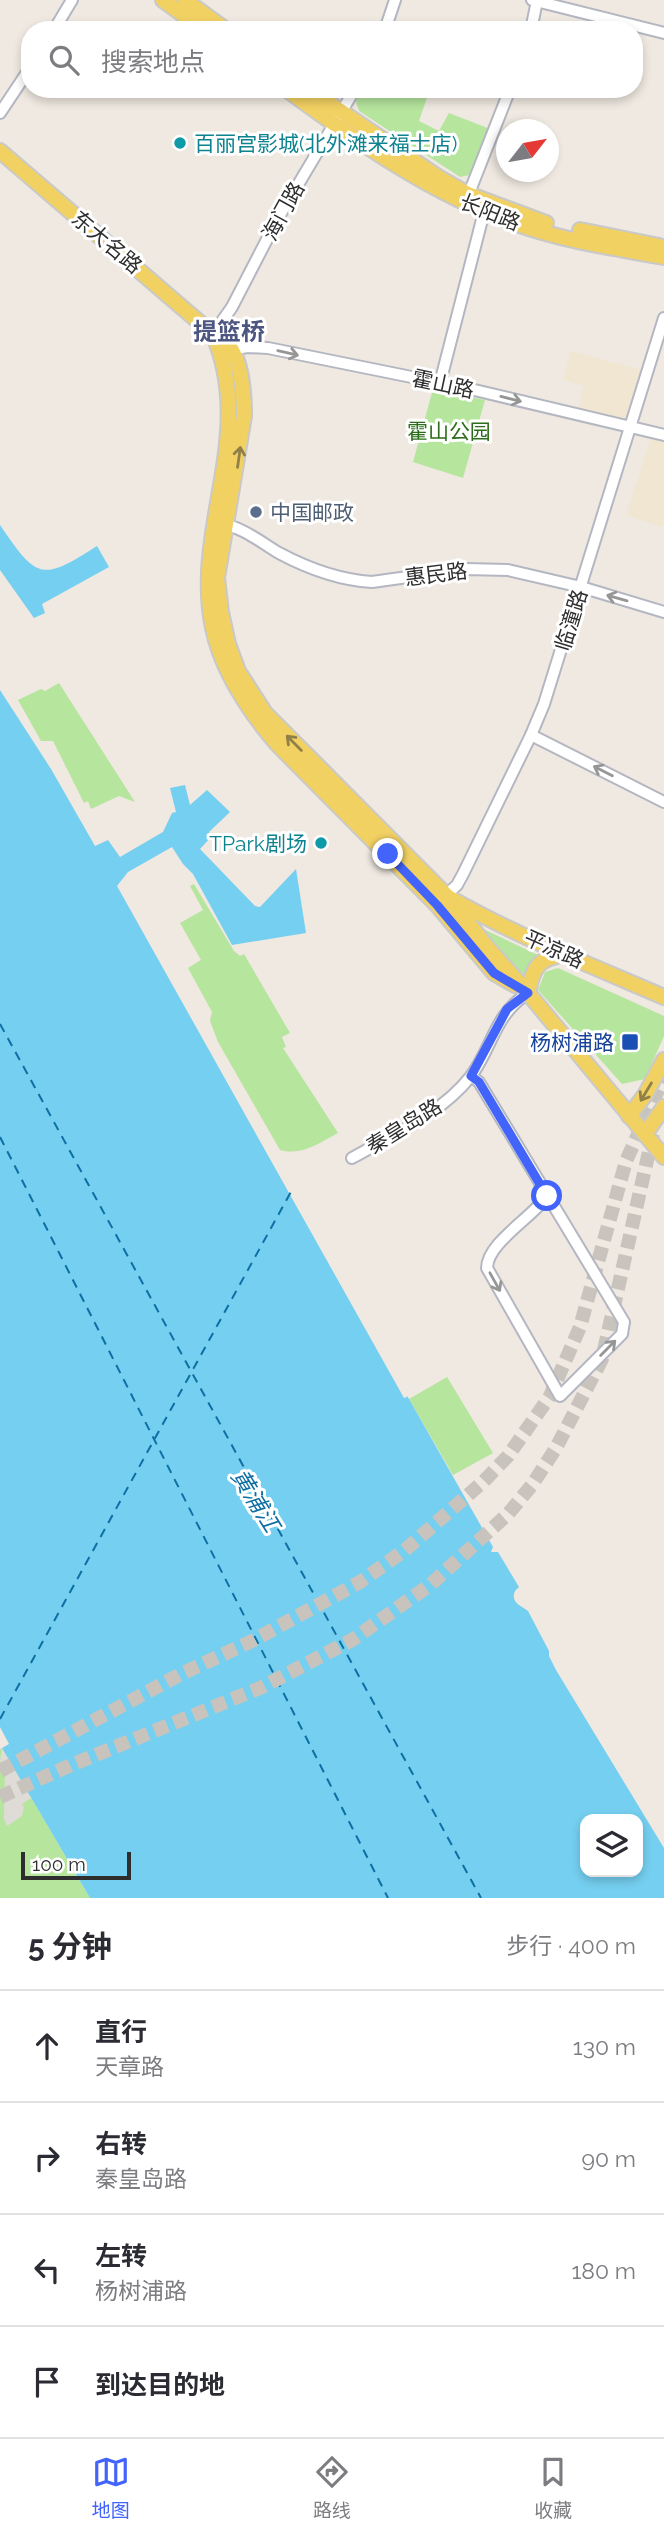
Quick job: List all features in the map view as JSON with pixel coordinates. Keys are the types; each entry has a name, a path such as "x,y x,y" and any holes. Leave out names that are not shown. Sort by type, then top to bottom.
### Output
{"main road":[{"path":"163,0 192,21"},
{"path":"185,0 214,21"},
{"path":"302,98 337,118"},
{"path":"317,98 337,118"},
{"name":"长阳路","path":"337,118 414,177 466,199 548,224 664,247"},
{"name":"东大名路","path":"0,151 213,334 227,350 230,394 221,524"},
{"name":"长阳路","path":"485,206 519,225 563,237 664,257"},
{"path":"221,524 217,578 221,612 228,644 238,671 251,693 265,713 442,900 494,973 528,993 664,1157"},
{"name":"平凉路","path":"442,900 664,997"},
{"path":"528,993 537,965 554,956 566,954"},
{"path":"629,1116 645,1095 664,1060"},
{"path":"645,1134 664,1107"}],"street":[{"path":"59,21 72,0"},
{"path":"388,21 396,0"},
{"path":"532,21 535,1 616,21"},
{"path":"643,28 664,33"},
{"path":"0,113 21,82"},
{"name":"海门路","path":"213,334 232,307 277,220 349,98"},
{"path":"466,199 506,98"},
{"path":"440,383 485,206"},
{"name":"临潼路","path":"442,900 463,874 531,736 560,656 664,318"},
{"name":"霍山路","path":"227,350 268,348 440,383 664,435"},
{"name":"惠民路","path":"221,524 299,563 356,581 372,582 465,569 508,570 581,587 664,612"},
{"path":"531,736 664,802"},
{"name":"秦皇岛路","path":"352,1158 429,1114 450,1097 471,1076 507,1009 528,993"},
{"path":"471,1076 479,1082 547,1196 625,1327 622,1334 560,1396 487,1268 487,1260 493,1250 539,1208 547,1196"}],"shaded area":[{"path":"570,351 642,370 628,422 578,409 584,386 563,380"},
{"path":"651,438 664,441 662,527 626,515"},
{"path":"2,1748 31,1798 22,1804 22,1816 7,1826 4,1819 5,1770 0,1761"}],"green space":[{"path":"358,98 427,98 419,121 439,131 449,113 490,129 473,169 469,175 460,177 359,111 356,102"},
{"name":"霍山公园","path":"433,389 485,400 463,478 413,462"},
{"path":"59,683 135,802 119,796 91,809 88,801 84,803 53,741 41,741 18,700"},
{"path":"194,884 234,951 240,956 244,954 290,1033 282,1037 286,1047 283,1048 338,1133 310,1148 280,1150 218,1042 210,1021 212,1012 188,968 201,960 180,923 203,910 190,886"},
{"path":"477,926 542,957 524,979"},
{"path":"558,968 664,1016 664,1036 645,1079 622,1084 538,990 545,972"},
{"path":"447,1377 493,1453 453,1475 409,1399"},
{"path":"2,1748 90,1898 0,1898"}],"water":[{"path":"0,525 23,556 41,569 63,566 97,546 109,567 42,604 45,613 34,618 0,570"},
{"name":"黄浦江","path":"0,690 51,769 95,846 108,840 120,857 163,832 172,813 176,812 170,788 185,785 190,805 207,790 230,812 209,832 212,836 200,849 255,906 260,907 296,869 306,933 232,945 193,874 172,847 128,872 117,886 404,1398 407,1396 409,1399 493,1547 491,1552 498,1552 519,1587 515,1591 515,1601 528,1611 556,1670 664,1848 664,1898 90,1898 2,1748 9,1744 0,1727"}],"pier":[{"path":"306,1215 406,1393 410,1394 405,1398 303,1217"}],"ferry route":[{"path":"0,1024 481,1898"},
{"path":"0,1137 388,1898"},
{"path":"0,1719 292,1190"}],"tunnel":[{"path":"0,1771 360,1582 405,1550 484,1481 508,1456 550,1396 580,1327 626,1161 664,1077"},
{"path":"0,1797 260,1688 352,1640 430,1585 508,1514 532,1485 556,1448 602,1359 653,1134"}],"place":[{"name":"百丽宫影城(北外滩来福士店)","path":"180,143"},
{"name":"中国邮政","path":"256,512"},
{"name":"TPark剧场","path":"321,843"},
{"name":"杨树浦路","path":"630,1042"}],"district":[{"name":"提篮桥","path":"229,331"}],"route":[{"path":"388,854 437,905 494,973 528,993 507,1009 471,1076 479,1082 547,1196"}]}
